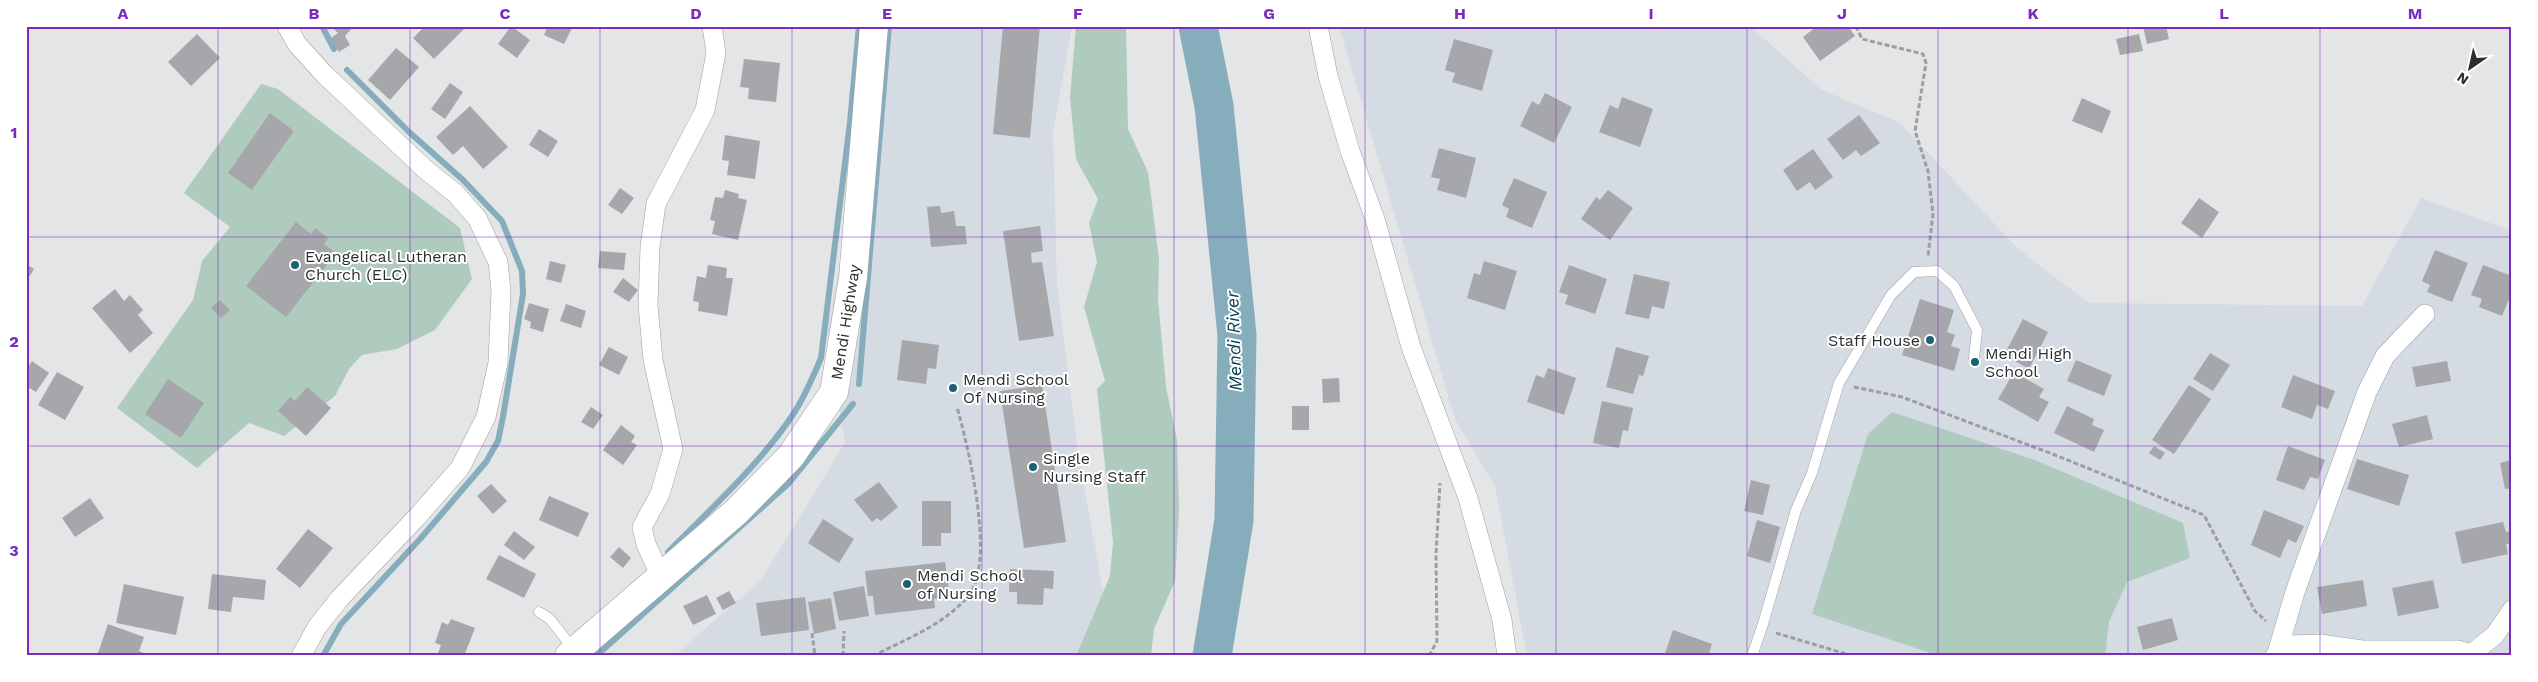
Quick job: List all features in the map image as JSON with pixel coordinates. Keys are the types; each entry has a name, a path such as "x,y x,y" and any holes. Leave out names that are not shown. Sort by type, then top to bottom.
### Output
{"main road":[{"name":"Mendi Highway","path":"572,653 736,512 791,456 834,392 853,278 874,26"}],"street":[{"path":"287,26 298,44 324,74 426,170 455,193 476,218 498,262 501,291 498,363 486,417 460,468 340,598 317,627 301,656"},
{"path":"661,577 646,544 642,527 660,494 673,449 653,360 648,305 650,247 656,204 705,110 716,54 712,26"},
{"path":"1318,26 1328,76 1350,151 1375,219 1411,346 1468,498 1502,620 1507,656"},
{"path":"2425,314 2385,356 2367,392 2296,592 2279,648 2320,644 2362,650 2458,650 2475,655 2495,635 2512,610"}],"lane":[{"path":"1752,656 1796,510 1812,473 1839,383 1891,295 1914,272 1937,271 1954,286 1977,330 1974,358"},
{"path":"539,612 550,619 572,653"}],"path":[{"path":"1856,26 1862,39 1923,54 1926,63 1915,130 1928,171 1933,214 1926,272"},
{"path":"1839,383 1902,397 2055,455 2204,515 2255,611 2279,648"},
{"path":"873,656 937,623 958,607 971,593 978,574 980,528 976,487 957,407"},
{"path":"1429,656 1437,641 1436,554 1440,482"},
{"path":"843,656 844,631"},
{"path":"1761,631 1785,635 1852,656"},
{"path":"812,634 815,656"}],"shaded area":[{"name":"Mendi School Of Nursing","path":"883,26 1072,26 1053,132 1057,285 1078,453 1105,603 1080,656 674,656 761,580 845,443 827,333"},
{"name":"Mendi High School","path":"1339,26 1750,26 1822,90 1900,123 2018,249 2089,303 2362,306 2421,198 2512,231 2512,656 1527,656 1495,486 1455,419"}],"green space":[{"path":"1076,26 1126,26 1128,129 1148,172 1159,259 1158,299 1166,387 1177,440 1179,510 1175,581 1154,629 1151,656 1076,656 1110,576 1113,542 1097,389 1105,381 1084,307 1097,262 1089,223 1098,199 1076,159 1070,97"},
{"path":"261,84 278,89 460,228 472,279 435,330 397,349 362,355 349,369 335,396 284,436 249,423 197,468 117,408 193,300 202,261 230,227 184,193"},
{"path":"1892,412 2035,460 2183,523 2190,558 2127,582 2109,622 2105,656 1940,656 1812,614 1868,434"}],"building":[{"path":"331,26 354,26 345,36 350,45 339,52 331,38 338,33"},
{"path":"425,26 467,26 434,59 413,38"},
{"path":"511,26 530,40 517,58 498,44"},
{"path":"548,26 573,26 564,44 544,35"},
{"path":"1003,26 1040,26 1030,138 993,134"},
{"path":"1817,26 1848,26 1855,36 1820,61 1803,37"},
{"path":"2143,26 2166,26 2169,39 2147,44"},
{"path":"197,34 220,58 191,86 168,62"},
{"path":"2139,34 2143,51 2120,55 2116,39"},
{"path":"1454,39 1493,50 1482,91 1452,82 1455,73 1445,70"},
{"path":"396,48 419,67 390,100 368,80"},
{"path":"744,59 780,63 776,102 748,99 749,88 740,87"},
{"path":"450,83 463,92 445,119 431,109"},
{"path":"1545,93 1572,107 1554,143 1520,126 1532,101 1539,105"},
{"path":"1622,97 1653,109 1640,147 1599,132 1610,105 1618,109"},
{"path":"2082,98 2111,111 2102,133 2072,121"},
{"path":"470,106 508,147 483,169 463,146 453,155 436,137"},
{"path":"270,113 294,131 252,190 228,173"},
{"path":"1859,115 1880,143 1861,156 1856,150 1843,160 1827,139"},
{"path":"539,129 558,141 548,157 529,145"},
{"path":"725,135 760,141 755,179 727,175 729,161 722,160"},
{"path":"1439,148 1476,158 1466,198 1437,190 1440,179 1431,177"},
{"path":"1813,149 1833,177 1815,190 1810,182 1797,191 1783,170"},
{"path":"1514,178 1547,192 1532,228 1506,217 1509,209 1502,205"},
{"path":"620,188 634,198 622,214 608,205"},
{"path":"725,190 739,194 738,198 747,200 738,240 712,234 715,221 710,220 715,197 723,198"},
{"path":"1608,190 1633,208 1610,240 1581,219 1596,197 1600,200"},
{"path":"2199,198 2219,212 2202,238 2181,223"},
{"path":"940,206 941,213 954,211 956,226 965,226 967,244 931,247 927,207"},
{"name":"Evangelical Lutheran Church (ELC)","path":"296,222 311,234 315,228 328,238 324,244 336,253 286,317 246,286"},
{"path":"1040,226 1043,251 1031,253 1032,263 1042,262 1054,336 1019,341 1003,231"},
{"path":"2435,250 2468,263 2452,302 2427,292 2430,285 2422,281"},
{"path":"600,251 626,253 624,270 598,268"},
{"path":"550,261 566,265 561,283 546,279"},
{"path":"1484,261 1517,271 1505,310 1467,298 1474,273 1480,275"},
{"path":"26,264 34,269 26,282"},
{"path":"708,265 727,268 726,278 733,278 727,316 698,311 699,302 693,301 697,276 706,278"},
{"path":"1569,265 1607,279 1595,314 1565,304 1568,295 1559,292"},
{"path":"2483,265 2512,276 2512,292 2502,316 2479,307 2482,299 2471,295"},
{"path":"1634,274 1670,282 1664,309 1652,306 1649,319 1625,314"},
{"path":"623,278 638,290 629,302 613,292"},
{"path":"115,289 124,301 130,295 143,310 138,315 153,333 130,353 92,308"},
{"name":"Staff House","path":"1920,299 1954,310 1947,332 1955,335 1951,346 1960,349 1954,371 1902,355"},
{"path":"220,300 230,310 221,318 211,308"},
{"path":"529,303 549,309 543,332 530,328 531,322 524,319"},
{"path":"566,304 586,311 581,328 560,321"},
{"path":"2023,319 2048,332 2029,369 2004,355"},
{"path":"902,340 939,345 936,369 928,368 926,384 897,380"},
{"path":"609,347 628,357 619,375 599,365"},
{"path":"1616,347 1649,356 1643,376 1639,375 1633,394 1606,387"},
{"path":"2210,353 2230,365 2213,391 2193,379"},
{"path":"2076,360 2112,375 2104,396 2067,381"},
{"path":"32,361 49,373 36,392 26,386 26,370"},
{"path":"2447,361 2451,381 2416,387 2412,367"},
{"path":"1548,368 1576,378 1564,415 1527,402 1536,375 1544,378"},
{"path":"57,372 84,387 65,420 38,405"},
{"path":"2014,372 2044,389 2039,397 2049,402 2038,422 1998,399"},
{"path":"2293,375 2335,391 2328,409 2317,405 2312,419 2281,407"},
{"path":"1339,378 1340,402 1323,403 1322,379"},
{"path":"168,379 204,403 181,438 145,414"},
{"name":"Single Nursing Staff","path":"1042,385 1066,542 1024,548 1000,391"},
{"path":"2189,385 2211,399 2174,454 2152,440"},
{"path":"307,387 331,408 306,436 278,411 290,397 295,401"},
{"path":"1602,401 1633,408 1628,431 1623,430 1619,448 1593,443"},
{"path":"1292,406 1309,406 1309,430 1292,430"},
{"path":"2067,406 2094,419 2092,425 2104,430 2094,452 2054,433"},
{"path":"591,407 603,415 593,429 581,422"},
{"path":"2427,415 2433,439 2399,447 2392,424"},
{"path":"621,425 635,436 631,442 637,445 623,465 603,450"},
{"path":"2154,446 2165,453 2160,460 2149,453"},
{"path":"2288,446 2325,460 2318,479 2310,477 2304,490 2276,480"},
{"path":"2357,459 2409,475 2399,506 2347,489"},
{"path":"2512,460 2512,488 2505,489 2500,463"},
{"path":"1751,480 1770,485 1763,515 1744,511"},
{"path":"879,482 898,507 881,521 877,518 872,522 854,500"},
{"path":"491,484 507,501 493,514 477,496"},
{"path":"549,496 589,513 578,537 539,520"},
{"path":"90,498 104,518 75,537 62,518"},
{"path":"922,501 951,501 951,533 941,533 941,546 922,546"},
{"path":"2264,510 2304,526 2296,543 2288,539 2280,558 2251,545"},
{"path":"823,519 854,539 839,563 808,543"},
{"path":"1757,520 1780,527 1770,563 1747,556"},
{"path":"2503,522 2506,532 2511,531 2512,535 2512,543 2506,544 2508,554 2462,564 2455,532"},
{"path":"308,529 333,548 300,588 276,569"},
{"path":"514,531 535,547 524,560 504,545"},
{"path":"619,547 631,558 623,568 610,557"},
{"path":"499,555 536,574 524,598 486,579"},
{"name":"Mendi School of Nursing","path":"945,562 950,598 934,599 935,608 875,615 873,596 868,596 865,571"},
{"path":"1010,569 1054,571 1053,589 1044,588 1043,605 1017,604 1017,592 1009,592"},
{"path":"212,574 266,580 264,600 233,597 231,612 208,609"},
{"path":"2363,580 2367,606 2322,614 2317,587"},
{"path":"2433,580 2439,608 2398,616 2392,588"},
{"path":"124,584 184,597 176,635 116,623"},
{"path":"864,586 869,616 839,621 833,592"},
{"path":"729,591 736,603 723,610 716,598"},
{"path":"707,595 716,614 693,625 683,606"},
{"path":"805,597 809,630 761,636 756,603"},
{"path":"831,598 836,629 814,634 808,602"},
{"path":"2172,618 2178,640 2143,650 2137,627"},
{"path":"451,619 475,628 464,656 437,656 441,645 435,643 442,622 448,625"},
{"path":"108,624 144,637 139,651 151,656 97,656"},
{"path":"1673,630 1712,644 1708,656 1664,656"}],"waterway":[{"path":"322,26 334,49"},
{"path":"668,552 735,485 781,432 802,400 821,358 850,122 859,26"},
{"path":"859,384 889,26"},
{"name":"Mendi River","path":"1198,26 1214,106 1237,335 1234,520 1212,656"},
{"path":"323,656 341,624 421,538 486,462 498,441 523,294 522,271 502,221 462,179 409,132 347,70"},
{"path":"596,656 788,484 853,404"}],"place":[{"name":"Evangelical Lutheran Church (ELC)","path":"295,265"},
{"name":"Staff House","path":"1930,340"},
{"name":"Mendi High School","path":"1975,362"},
{"name":"Mendi School Of Nursing","path":"953,388"},
{"name":"Single Nursing Staff","path":"1033,467"},
{"name":"Mendi School of Nursing","path":"907,584"}]}
